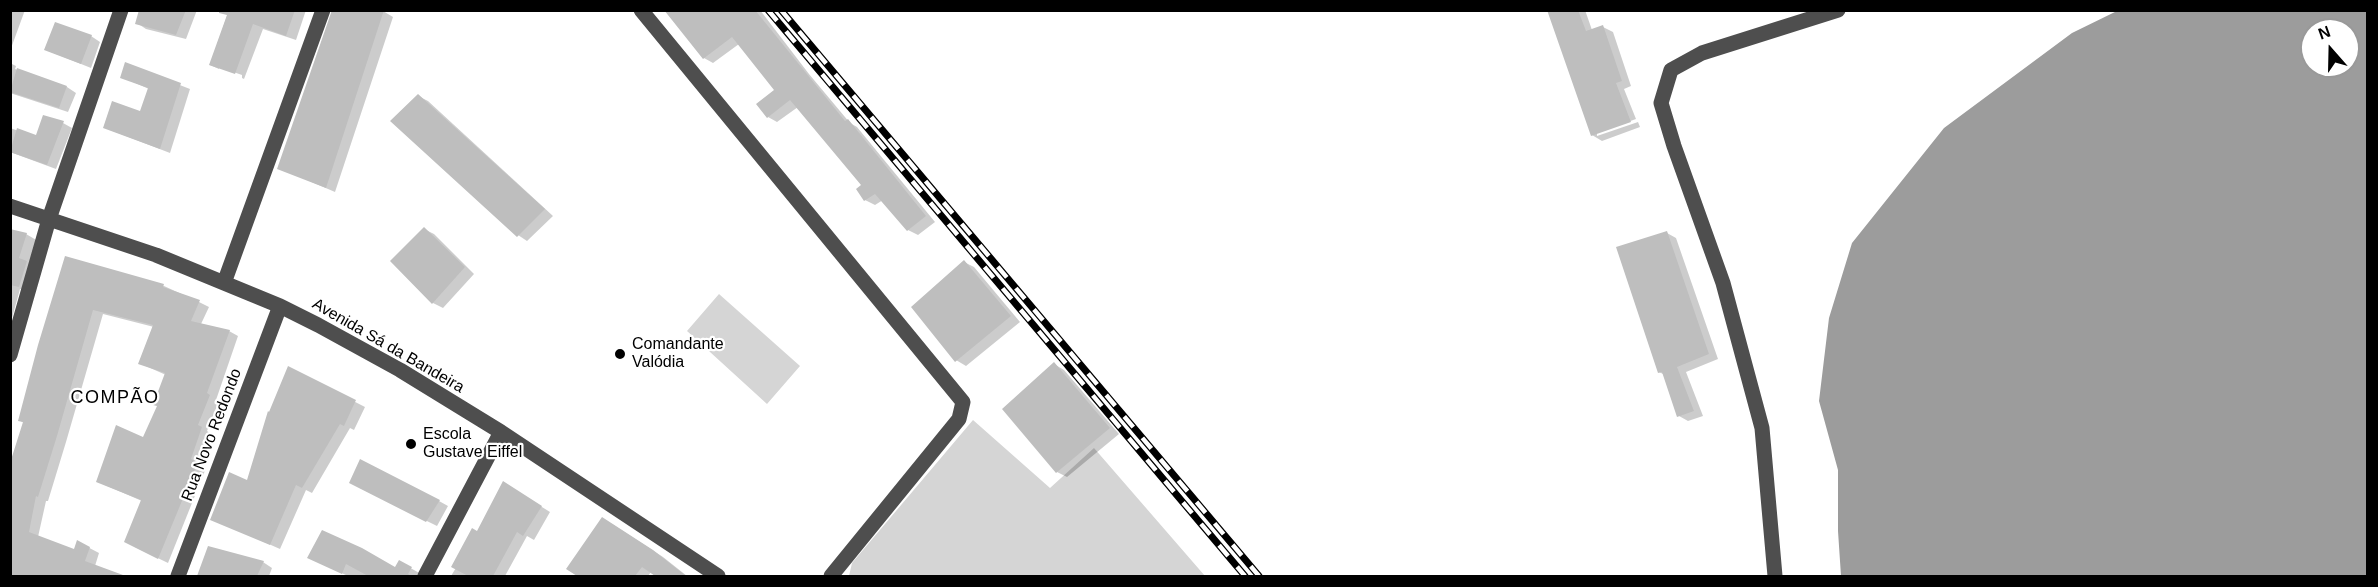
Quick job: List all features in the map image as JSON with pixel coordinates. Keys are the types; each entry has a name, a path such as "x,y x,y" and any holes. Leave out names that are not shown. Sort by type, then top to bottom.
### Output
{"street":[{"path":"10,355 50,219 121,10"},
{"path":"224,283 323,10"},
{"path":"641,10 963,402 960,419 831,576"},
{"path":"1775,576 1761,428 1724,283 1674,146 1661,103 1671,70 1681,64 1702,53 1838,10"},
{"name":"Avenida Sá da Bandeira","path":"10,206 156,255 280,306 400,370 501,432 716,576"},
{"name":"Rua Novo Redondo","path":"178,576 280,306"},
{"path":"425,576 501,432"}],"shaded area":[{"path":"2119,10 2367,11 2367,576 1841,576 1838,470 1819,401 1829,318 1852,243 1944,128 2072,33"},
{"path":"719,294 800,366 767,404 687,331"},
{"path":"973,420 1050,488 1094,448 1205,576 849,576 852,563"}],"building":[{"path":"139,10 186,10 176,35 135,24"},
{"path":"219,10 295,10 286,36 253,24 235,74 209,65 227,15 219,13"},
{"path":"332,10 384,10 326,188 277,169"},
{"path":"664,10 755,10 845,121 848,119 926,216 907,231 875,194 864,201 856,189 861,185 790,100 767,118 756,104 774,90 732,37 703,59"},
{"path":"1547,10 1578,10 1586,31 1603,25 1622,81 1616,83 1631,122 1591,136"},
{"path":"55,22 92,35 81,64 44,50"},
{"path":"125,62 181,83 160,149 103,128 112,101 140,111 148,88 120,78"},
{"path":"17,68 67,86 59,108 10,92"},
{"path":"418,94 545,209 517,237 390,121"},
{"path":"43,115 64,121 47,165 10,152 17,128 36,135"},
{"path":"424,227 465,267 432,304 390,261"},
{"path":"10,229 27,233 19,258 27,261 19,287 10,285"},
{"path":"1667,231 1709,354 1677,367 1694,411 1677,417 1662,372 1658,373 1616,247"},
{"path":"65,256 164,284 163,287 200,300 191,321 230,330 198,425 202,427 191,459 198,462 158,559 124,542 141,500 96,482 116,425 143,437 157,406 153,405 165,373 138,364 153,325 93,310 57,436 38,497 36,496 29,532 74,549 77,540 90,547 85,561 123,576 10,576 10,463 23,422 18,421 38,345"},
{"path":"964,260 1011,316 955,362 911,307"},
{"path":"1054,362 1110,428 1056,473 1002,409"},
{"path":"288,366 356,400 344,426 340,424 302,488 296,485 270,545 210,520 229,472 247,480 268,411"},
{"path":"360,459 440,500 426,522 349,483"},
{"path":"503,481 542,506 523,536 517,532 493,576 468,576 451,567 472,528 477,531"},
{"path":"602,517 653,550 686,576 655,576 642,567 635,576 577,576 566,569"},
{"path":"322,530 362,548 395,567 399,560 412,567 408,574 411,576 368,576 346,564 342,574 307,558"},
{"path":"208,546 264,561 257,576 197,576"}],"railway":[{"path":"768,10 1245,576"},
{"path":"781,10 1259,576"}],"place":[{"name":"Comandante Valódia","path":"620,354"},
{"name":"Escola Gustave Eiffel","path":"411,444"}],"district":[{"name":"COMPÃO","path":"115,398"}]}
